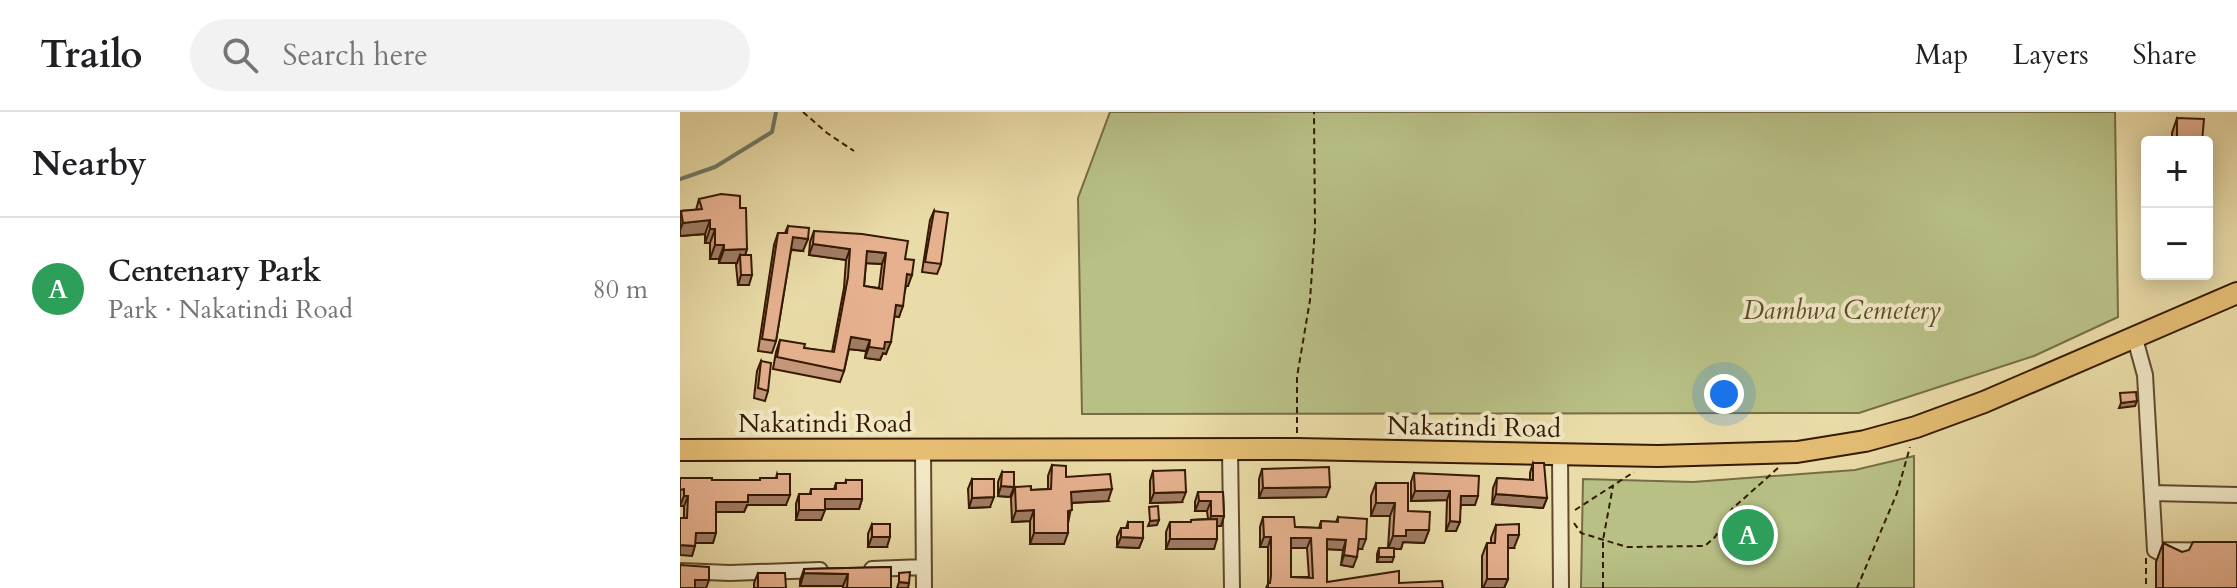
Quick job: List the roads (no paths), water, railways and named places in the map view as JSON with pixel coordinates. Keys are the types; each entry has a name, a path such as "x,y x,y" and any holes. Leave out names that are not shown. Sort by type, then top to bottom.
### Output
{"highway":[{"name":"Nakatindi Road","path":"680,450 1297,449 1658,456 1797,452 1865,441 1916,427 1984,402 2237,293"}],"street":[{"path":"2134,335 2145,375 2155,550"},
{"path":"923,448 924,588"},
{"path":"1230,449 1232,588"},
{"path":"1560,454 1561,588"},
{"path":"2152,493 2237,495"},
{"path":"2155,550 2237,551"},
{"path":"2155,550 2176,561"},
{"path":"864,569 924,567"},
{"path":"680,571 730,580 834,570"}],"waterway":[{"path":"680,179 715,167 772,132 776,112"}],"place":[{"name":"Centenary Park","path":"1748,535"}],"park label":[{"name":"Dambwa Cemetery","path":"1842,310"}]}
